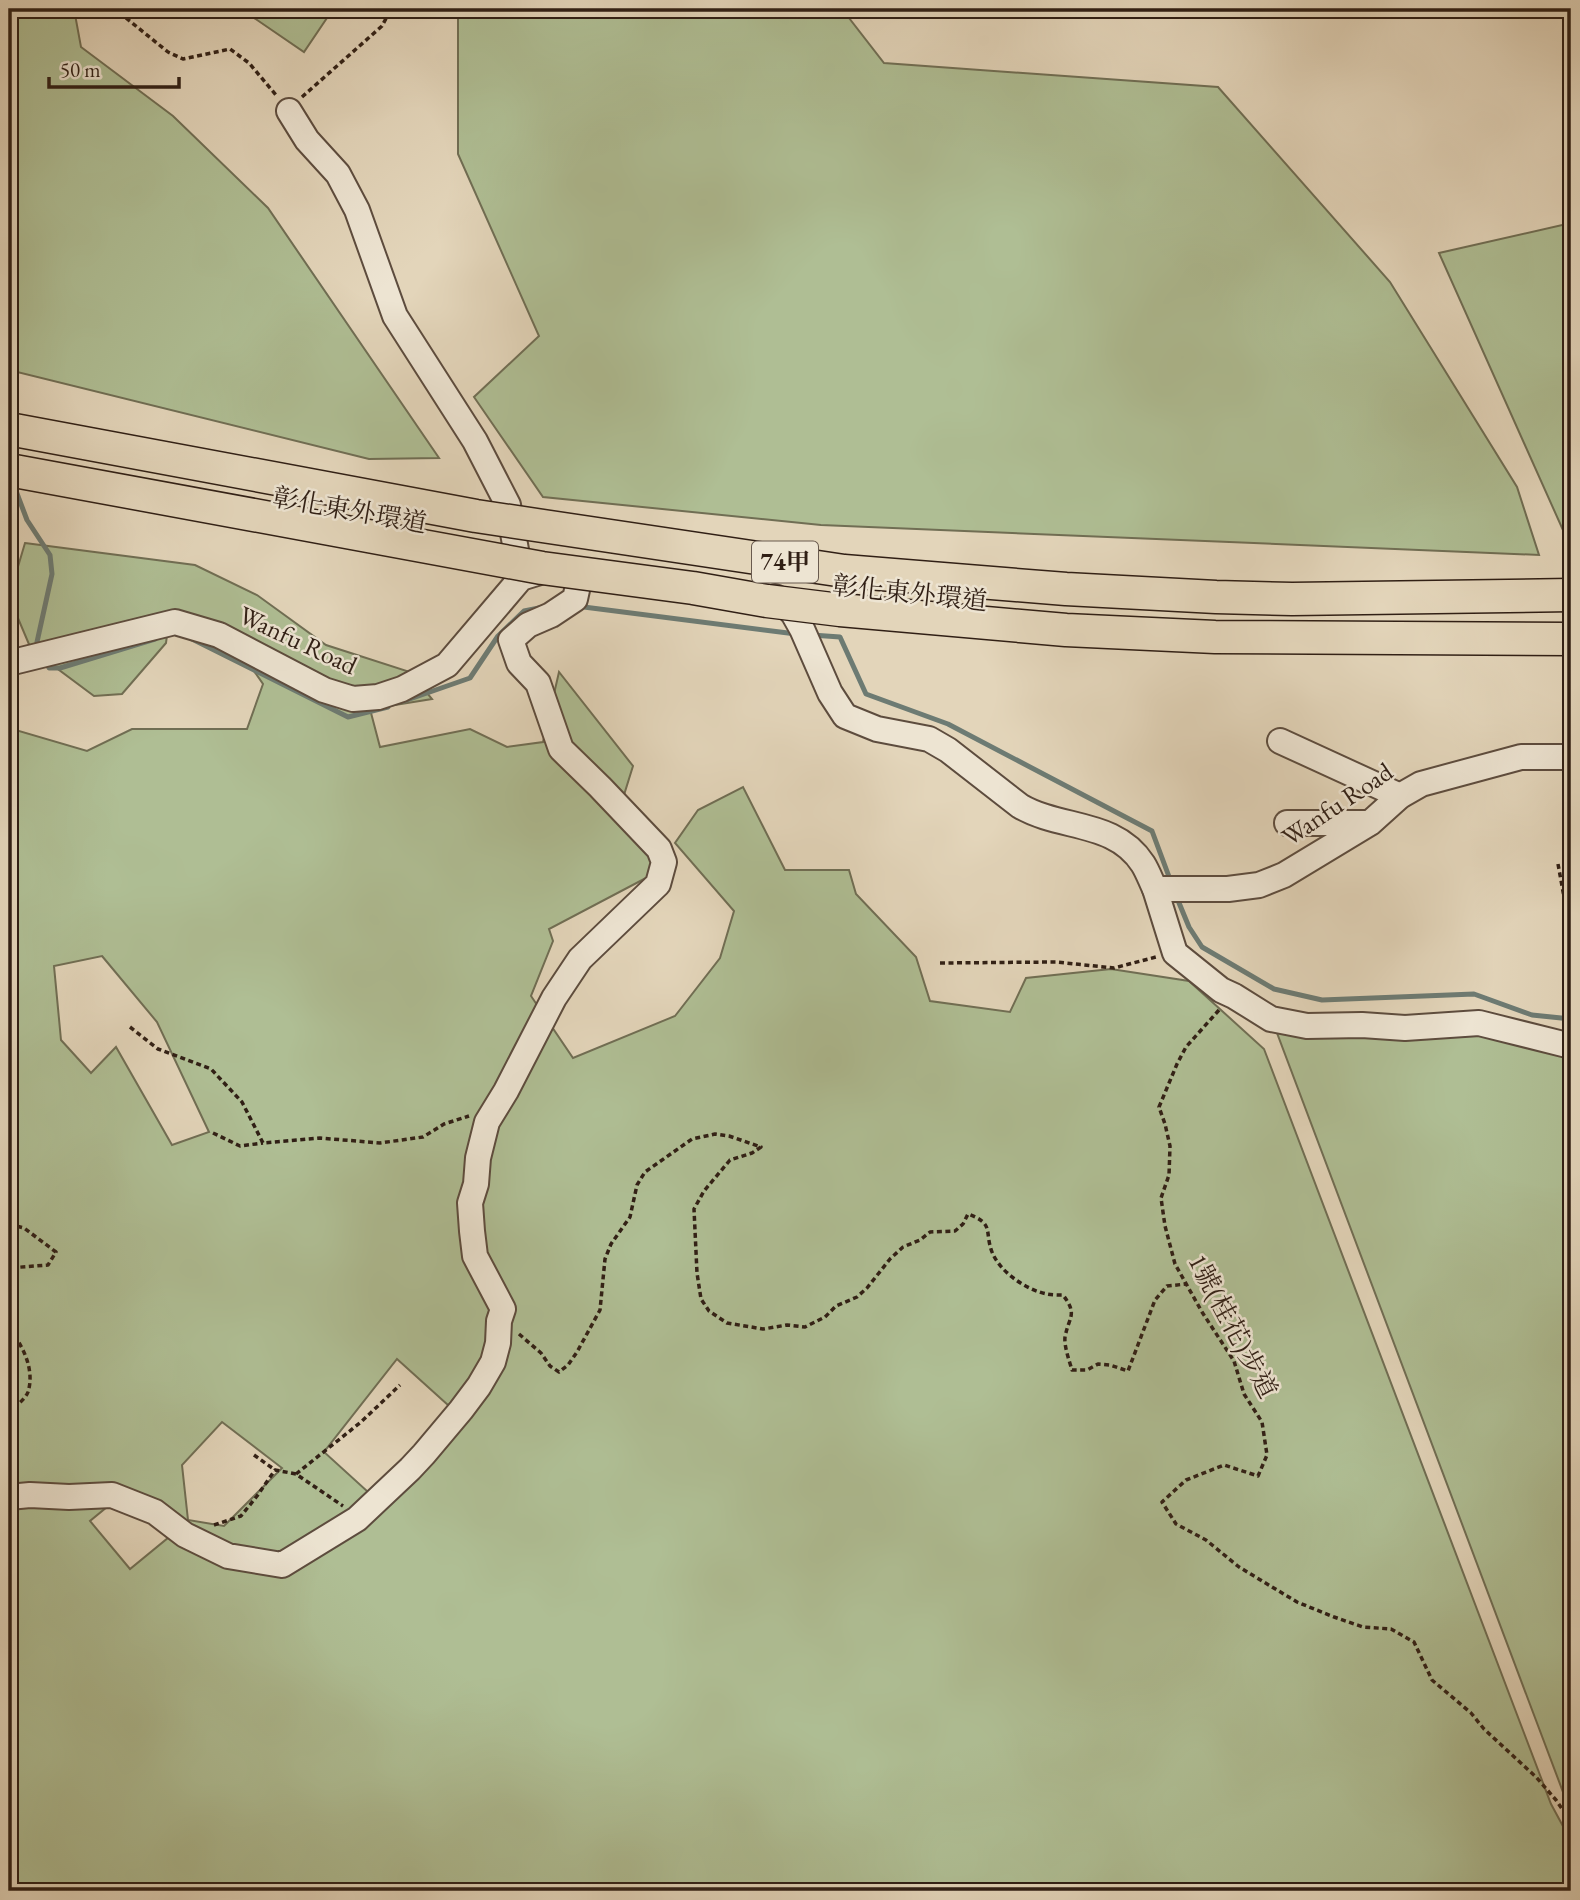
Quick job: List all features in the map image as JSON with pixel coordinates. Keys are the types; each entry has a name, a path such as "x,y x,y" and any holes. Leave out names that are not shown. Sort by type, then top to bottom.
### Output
{"main road":[{"name":"74甲","path":"9,429 476,516 844,571 1066,589 1216,597 1292,599 1571,595"},
{"name":"彰化東外環道","path":"9,448 551,547 844,587 992,603 1294,618 1571,614"},
{"name":"彰化東外環道","path":"9,470 506,562 840,610 1066,630 1215,637 1571,639"},
{"name":"74甲","path":"9,491 467,574 839,626 1066,646 1293,657 1571,654"}],"street":[{"path":"289,111 307,140 338,174 357,210 395,316 475,440 508,505 521,578"},
{"path":"521,578 574,562 746,587 779,598 793,613 831,693 845,716 877,729 929,739 948,750 1032,813 1049,820 1095,829 1121,841 1142,863 1155,889 1175,953 1221,990 1271,1019 1307,1026 1362,1025 1405,1028 1479,1023 1571,1046"},
{"path":"521,578 579,581 772,608 785,613 813,652"},
{"name":"Wanfu Road","path":"9,663 175,622 219,635 324,690 353,699 378,697 402,689 447,664 521,578"},
{"path":"9,1497 112,1495 155,1511 185,1535 228,1556 282,1565 358,1519 410,1469 479,1386 492,1362 498,1343 499,1321 503,1309 475,1256 470,1203 487,1122 554,998 580,959 658,884 664,862 659,849 561,749 538,683 519,663 510,640 528,625 551,615 575,599 579,581"},
{"path":"1280,741 1400,796"},
{"name":"Wanfu Road","path":"1155,889 1228,889 1259,885 1284,875 1370,823 1400,796 1421,784 1521,757 1571,757"},
{"path":"1287,824 1370,823"}],"path":[{"path":"126,18 168,52 183,59 230,49 249,63 289,111 315,84 382,26 391,9"},
{"path":"1558,864 1571,935"},
{"path":"940,963 1056,962 1114,968 1175,953"},
{"name":"1號(桂花)步道","path":"1234,996 1186,1047 1158,1107 1170,1146 1169,1175 1161,1198 1175,1264 1234,1362 1244,1394 1262,1422 1267,1455 1258,1476 1224,1465 1186,1480 1162,1502 1176,1524 1206,1540 1239,1567 1297,1602 1363,1627 1391,1629 1414,1642 1432,1680 1471,1713 1484,1729 1536,1777 1571,1822"},
{"path":"130,1027 158,1049 211,1069 242,1102 263,1143"},
{"path":"213,1133 240,1146 320,1138 380,1143 423,1137 444,1124 471,1116 487,1122"},
{"path":"499,1321 526,1339 559,1372 577,1352 600,1310 606,1259 611,1244 630,1217 637,1185 645,1172 692,1139 715,1134 761,1147 730,1160 704,1191 694,1209 701,1300 709,1311 727,1324 763,1329 787,1325 805,1327 825,1317 836,1306 857,1297 903,1247 920,1240 930,1232 955,1231 963,1224 968,1214 980,1219 989,1228 992,1251 998,1263 1012,1276 1028,1288 1047,1294 1063,1295 1071,1305 1071,1322 1065,1338 1072,1370 1087,1370 1098,1364 1128,1371 1155,1300 1167,1286 1186,1284"},
{"path":"9,1224 24,1228 56,1252 48,1265 9,1268"},
{"path":"9,1329 20,1342 30,1370 28,1394 9,1413"},
{"path":"296,1474 361,1422 400,1385"},
{"path":"254,1455 275,1470 296,1474 337,1501 358,1519"},
{"path":"185,1535 241,1516 275,1470"},
{"path":"1571,1712 1567,1715 1566,1729 1571,1737"}],"green space":[{"path":"9,9 74,9 81,47 173,116 268,208 439,458 369,459 9,370"},
{"path":"241,9 333,9 304,52"},
{"path":"458,9 842,9 884,63 1218,87 1390,282 1517,487 1539,555 821,525 543,497 474,397 539,336 458,154"},
{"path":"1571,223 1571,548 1439,253"},
{"path":"25,543 195,565 257,595 326,645 410,672 432,699 370,709 380,747 470,729 507,747 543,742 559,672 633,766 624,795 665,868 549,929 553,941 531,996 573,1058 675,1016 720,958 734,911 675,843 698,810 743,787 785,870 849,870 856,894 916,957 930,1001 1010,1012 1026,978 1111,969 1189,981 1264,1049 1551,1804 1571,1841 1571,1891 9,1891 9,728 87,751 132,729 247,729 263,684 222,625 170,612 166,643 122,694 94,696 31,649 9,597","holes":["102,956 157,1022 209,1132 172,1145 116,1047 91,1073 61,1040 54,966","397,1359 459,1415 368,1492 324,1452","222,1422 282,1468 224,1526 188,1520 182,1465","129,1489 169,1537 130,1569 90,1521"]},
{"path":"1271,1017 1571,1043 1571,1806 1563,1792"}],"waterway":[{"path":"13,483 27,520 50,555 52,574 37,642 40,647"},
{"path":"576,606 796,634"},
{"path":"404,701 470,678 498,636 524,611 539,608"},
{"path":"812,635 840,637 866,694 948,724 1152,831 1171,882"},
{"path":"190,638 348,717 388,707"},
{"path":"45,660 49,668 60,668 155,639"},
{"path":"1177,898 1189,927 1202,947 1274,989 1322,1000 1474,994 1532,1015 1571,1019"}]}
